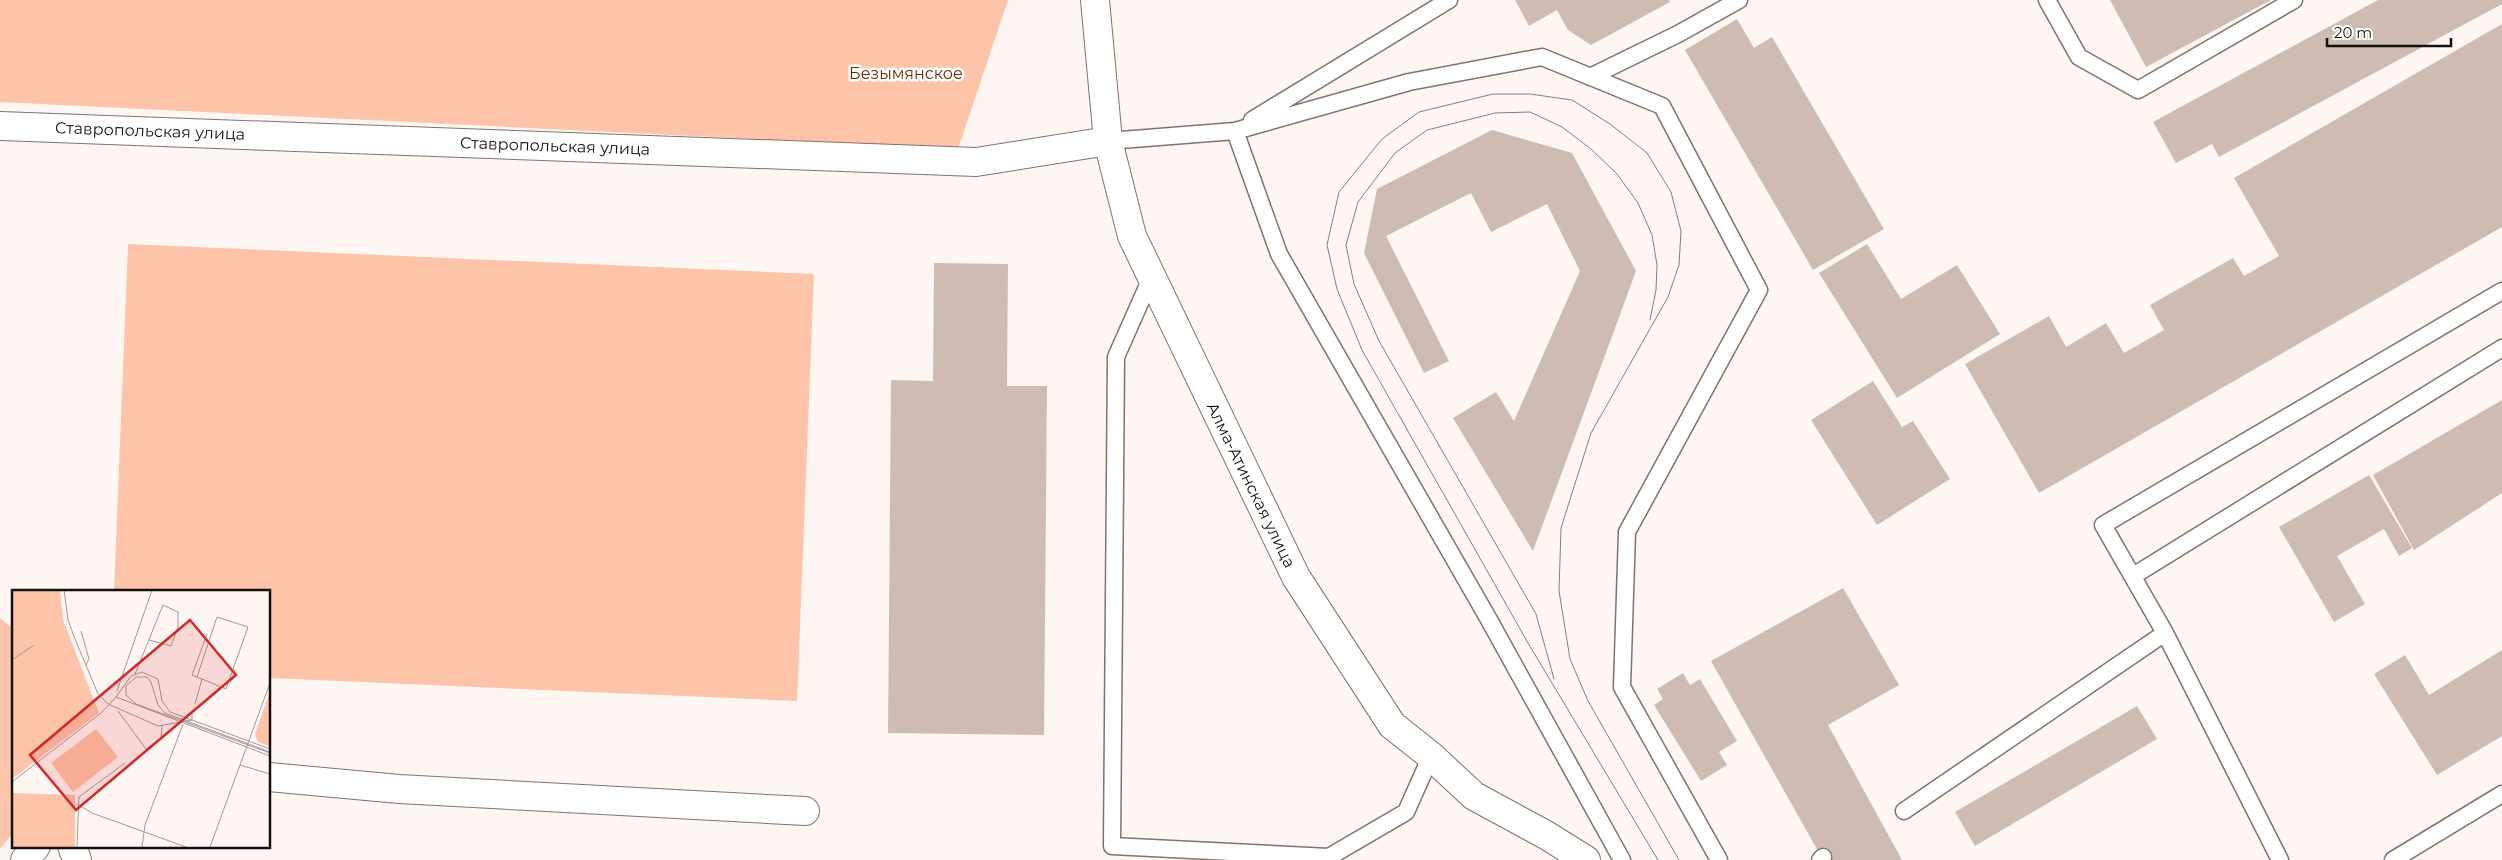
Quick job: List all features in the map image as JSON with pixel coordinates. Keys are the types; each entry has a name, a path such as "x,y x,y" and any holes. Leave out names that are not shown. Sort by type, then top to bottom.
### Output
{"street":[{"name":"Алма-Атинская улица","path":"1095,0 1108,142 1132,236 1296,577 1392,725 1431,756 1474,796 1546,835 1586,860"},
{"name":"Ставропольская улица","path":"0,126 976,162 1108,142"},
{"path":"270,777 399,788 805,811"},
{"path":"25,860 34,848"}],"lane":[{"path":"1235,130 1449,0"},
{"path":"1590,77 1678,34 1739,0"},
{"path":"2047,0 2079,57 2138,90 2294,0"},
{"path":"1108,142 1235,130 1409,82 1542,57 1662,106 1759,290 1626,532 1622,687 1719,860"},
{"path":"1235,130 1279,254 1488,618 1622,860"},
{"path":"1151,278 1116,357 1112,846 1329,857 1406,812 1431,756"},
{"path":"2280,860 2165,633 2104,524 2502,291"},
{"path":"2133,576 2502,348"},
{"path":"1904,811 2165,633"},
{"path":"2393,860 2502,794"}],"green space":[{"name":"Безымянское","path":"0,0 1008,0 958,149 0,102"},
{"path":"128,244 814,274 797,701 270,678 270,590 114,590"},
{"path":"0,618 12,628 12,834 0,849"}],"building":[{"path":"1515,0 1669,0 1670,2 1591,45 1568,30 1557,10 1529,26"},
{"path":"2110,0 2271,0 2146,67"},
{"path":"2378,0 2502,0 2502,4 2219,157 2212,144 2176,163 2153,122"},
{"path":"1737,19 1754,48 1772,37 1884,229 1813,270 1685,50"},
{"path":"2502,24 2502,227 2039,493 1965,364 2049,316 2066,347 2106,323 2124,353 2164,330 2150,305 2233,258 2244,276 2279,256 2234,178"},
{"path":"1492,130 1572,153 1636,271 1533,551 1453,418 1496,392 1514,421 1580,271 1547,204 1491,232 1471,193 1386,236 1449,361 1424,373 1364,253 1377,189"},
{"path":"1867,244 1901,299 1957,265 2000,334 1897,398 1819,273"},
{"path":"934,263 1008,264 1007,386 1047,386 1044,735 888,733 891,380 933,381"},
{"path":"1873,381 1902,427 1913,421 1950,479 1877,525 1811,420"},
{"path":"2502,400 2502,493 2414,550 2373,475"},
{"path":"2369,475 2412,548 2399,556 2384,529 2337,556 2365,604 2334,622 2279,527"},
{"path":"1843,588 1899,685 1828,725 1902,860 1823,860 1711,661"},
{"path":"2502,650 2502,736 2437,775 2374,674 2405,655 2429,695"},
{"path":"1683,673 1690,685 1700,679 1737,741 1719,752 1727,765 1701,781 1654,705 1663,699 1657,689"},
{"path":"2137,706 2157,739 1975,846 1955,812"}],"tram line":[{"path":"1658,860 1528,643 1362,350 1337,289 1327,245 1339,192 1382,139 1419,112 1493,94 1530,94 1572,100 1610,124 1647,153 1671,192 1681,231 1679,265 1668,297 1591,433 1561,528 1559,591 1570,659 1588,701 1679,860"},
{"path":"1554,679 1536,614 1379,341 1354,284 1346,245 1358,202 1395,153 1427,130 1495,113 1530,112 1562,127 1591,149 1617,174 1638,203 1652,235 1657,265 1656,290 1650,320"}]}
